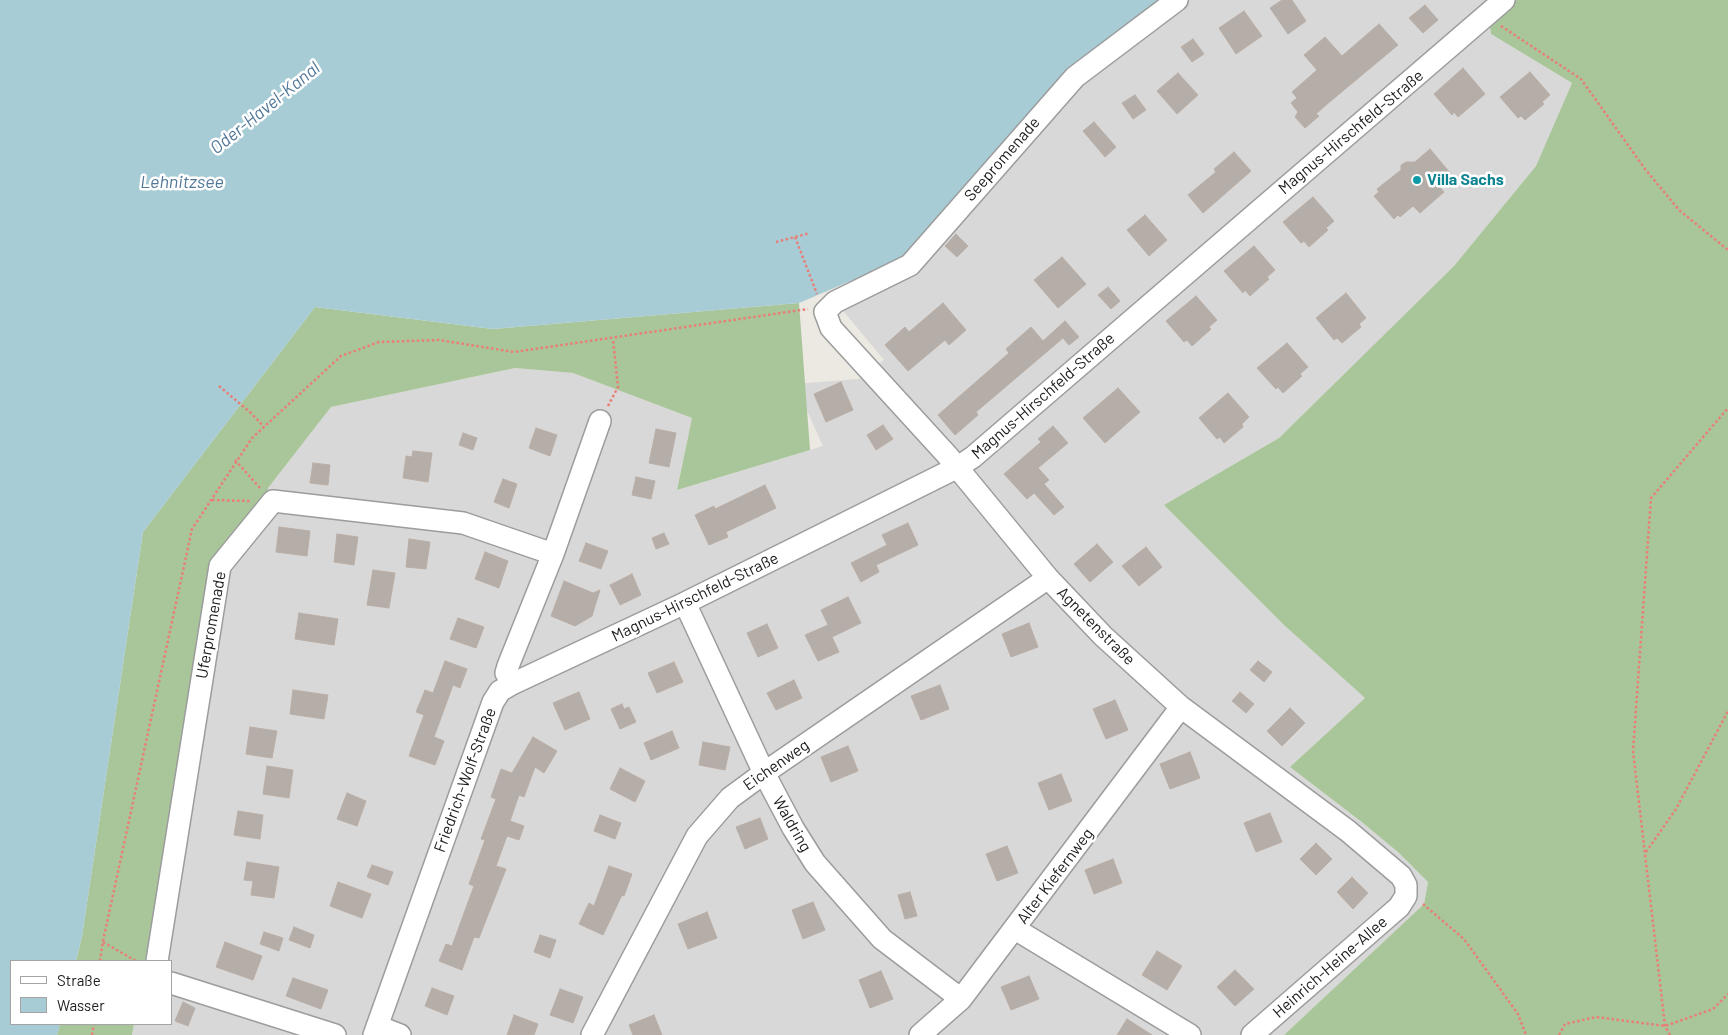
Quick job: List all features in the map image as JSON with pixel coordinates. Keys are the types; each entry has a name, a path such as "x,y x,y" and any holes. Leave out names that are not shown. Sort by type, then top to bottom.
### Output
{"street":[{"name":"Seepromenade","path":"823,307 910,265 1075,76 1177,0"},
{"name":"Magnus-Hirschfeld-Straße","path":"512,684 685,603 958,467 982,449 1318,158 1496,7"},
{"name":"Agnetenstraße","path":"823,307 831,328 958,467 1048,578 1103,636 1181,707 1356,838 1401,876 1406,885 1406,896"},
{"path":"512,684 506,673 508,666 553,554 600,421"},
{"path":"273,501 463,523 553,554"},
{"name":"Uferpromenade","path":"158,960 220,566 273,501"},
{"name":"Eichenweg","path":"592,1035 698,836 730,798 764,772 1048,578"},
{"name":"Waldring","path":"685,603 764,772 793,828 815,863 882,939 961,999"},
{"name":"Friedrich-Wolf-Straße","path":"376,1031 493,702 500,691 512,684"},
{"name":"Alter Kiefernweg","path":"920,1035 961,999 1181,707"},
{"name":"Heinrich-Heine-Allee","path":"1252,1035 1399,906 1406,896"},
{"path":"1015,929 1190,1035"},
{"path":"172,983 335,1035"},
{"path":"376,1031 400,1035"}],"path":[{"path":"1496,7 1506,31 1581,79 1645,169 1674,203 1728,250"},
{"path":"776,242 810,233"},
{"path":"795,237 823,307"},
{"path":"600,421 618,386 613,338"},
{"path":"219,386 251,413 264,427"},
{"path":"1670,1035 1666,1026 1633,751 1651,498 1728,408"},
{"path":"235,460 273,501"},
{"path":"211,500 273,501"},
{"path":"1645,853 1676,810 1728,711"},
{"path":"1406,896 1416,899 1464,940 1518,1014 1526,1035"},
{"path":"102,942 134,960"},
{"path":"1559,1035 1565,1024 1596,1017 1666,1026 1713,1009 1728,994"}],"shaded area":[{"path":"1187,0 1486,0 1491,34 1572,83 1536,166 1454,266 1279,438 1164,505 1284,625 1365,698 1290,767 1399,853 1428,882 1424,904 1284,1035 132,1035 134,1025 172,1025 172,960 147,960 227,568 262,521 268,488 331,407 515,368 573,373 692,418 677,490 823,446 795,384 859,379 884,360 835,301 913,268 1078,81"}],"green space":[{"path":"1486,0 1728,0 1728,1035 1284,1035 1424,904 1428,882 1399,853 1363,823 1290,767 1365,698 1284,625 1164,505 1279,438 1454,266 1536,166 1572,83 1491,34"},
{"path":"799,303 810,450 677,490 692,418 573,373 515,368 331,407 268,488 262,521 227,568 147,960 76,960 82,936 143,532 315,307 493,329"},
{"path":"60,1025 134,1025 132,1035 57,1035"}],"water":[{"name":"Lehnitzsee","path":"0,0 1162,0 902,259 799,303 493,329 315,307 143,532 82,936 76,960 10,960 10,1025 60,1025 57,1035 0,1035"}],"building":[{"path":"1282,0 1292,0 1306,21 1288,34 1270,8"},
{"path":"1425,5 1438,20 1423,33 1409,18"},
{"path":"1244,11 1262,36 1236,54 1219,28"},
{"path":"1379,24 1398,45 1326,105 1316,114 1319,116 1305,128 1295,117 1298,112 1291,103 1297,98 1292,92 1317,70 1304,55 1325,37 1342,56"},
{"path":"1193,39 1204,54 1192,62 1181,47"},
{"path":"1463,68 1485,94 1458,117 1454,112 1452,115 1434,94"},
{"path":"1530,72 1550,95 1542,102 1544,104 1525,120 1521,116 1518,118 1500,97"},
{"path":"1178,73 1198,95 1177,114 1157,91"},
{"path":"1135,95 1146,110 1133,119 1122,103"},
{"path":"1094,122 1116,147 1105,157 1083,131"},
{"name":"Villa Sachs","path":"1430,149 1451,174 1438,185 1444,192 1420,213 1413,206 1400,217 1398,215 1394,219 1374,196 1379,192 1377,189 1401,170 1401,165 1406,162 1415,162"},
{"path":"1234,152 1251,171 1203,213 1188,195 1216,172 1214,169"},
{"path":"1313,197 1334,221 1326,228 1328,230 1309,247 1304,241 1301,243 1283,222"},
{"path":"1145,215 1167,240 1149,256 1127,230"},
{"path":"956,234 968,246 957,257 945,246"},
{"path":"1254,246 1275,270 1267,277 1269,279 1250,296 1245,290 1243,293 1224,271"},
{"path":"1062,257 1086,284 1058,308 1034,280"},
{"path":"1108,287 1120,301 1111,309 1098,295"},
{"path":"1346,293 1366,318 1359,324 1361,327 1342,343 1337,338 1334,340 1316,318"},
{"path":"1196,296 1217,320 1209,327 1211,329 1192,346 1187,340 1184,342 1166,321"},
{"path":"943,303 966,330 949,345 945,340 908,371 885,345 905,327 909,332"},
{"path":"1065,321 1079,337 1069,345 1063,338 976,412 978,415 955,435 938,415 1009,353 1006,349 1031,327 1043,341"},
{"path":"1287,343 1308,367 1300,374 1302,376 1283,393 1278,387 1276,389 1257,368"},
{"path":"841,382 853,410 826,422 814,394"},
{"path":"1118,388 1140,412 1105,443 1083,418"},
{"path":"1228,393 1249,417 1242,424 1243,427 1224,443 1220,437 1217,439 1199,418"},
{"path":"883,425 893,439 876,450 867,435"},
{"path":"1053,426 1068,443 1038,468 1049,480 1044,484 1064,507 1054,515 1034,493 1027,499 1004,474 1041,442 1038,439"},
{"path":"536,428 557,435 550,456 529,448"},
{"path":"656,429 676,433 669,467 649,463"},
{"path":"463,433 477,438 473,450 459,445"},
{"path":"413,451 432,453 428,482 403,478 406,456 412,457"},
{"path":"313,463 330,465 328,485 310,483"},
{"path":"636,477 655,481 651,499 632,495"},
{"path":"503,479 517,484 509,508 494,502"},
{"path":"765,485 776,508 726,532 728,537 709,545 695,515 714,506 715,509"},
{"path":"908,523 918,545 876,565 879,572 861,582 851,563 887,545 882,535"},
{"path":"279,527 310,531 307,556 276,552"},
{"path":"664,533 669,544 656,549 652,538"},
{"path":"337,534 358,537 354,565 334,562"},
{"path":"409,539 430,542 426,569 406,567"},
{"path":"586,543 608,551 601,569 579,561"},
{"path":"1097,544 1113,562 1090,582 1074,564"},
{"path":"1146,547 1162,567 1139,586 1122,566"},
{"path":"485,552 508,561 499,588 475,579"},
{"path":"373,570 395,573 389,608 367,605"},
{"path":"632,574 641,595 620,605 610,585"},
{"path":"564,581 593,593 600,590 592,616 575,626 551,616"},
{"path":"848,597 861,623 832,637 839,652 818,661 805,635 828,625 821,610"},
{"path":"299,613 338,619 334,645 295,639"},
{"path":"458,618 484,627 476,648 450,639"},
{"path":"1029,623 1038,647 1011,657 1002,634"},
{"path":"767,624 778,648 758,657 747,633"},
{"path":"445,661 467,669 460,688 453,685 434,737 444,741 435,765 409,756 424,715 416,712 425,690 433,693"},
{"path":"1258,661 1272,672 1264,682 1250,670"},
{"path":"674,662 683,682 657,693 648,673"},
{"path":"794,680 802,698 776,710 767,693"},
{"path":"940,685 949,709 921,720 911,696"},
{"path":"293,690 328,695 324,719 290,714"},
{"path":"579,692 590,719 565,730 553,703"},
{"path":"1240,692 1254,704 1246,713 1232,701"},
{"path":"1115,700 1128,730 1106,739 1093,709"},
{"path":"622,704 624,709 629,707 636,722 620,729 611,709"},
{"path":"1290,708 1305,723 1282,746 1267,731"},
{"path":"250,727 277,731 272,758 246,754"},
{"path":"672,731 679,748 651,760 644,743"},
{"path":"533,737 557,751 544,773 535,767 524,797 519,795 510,821 524,826 519,840 507,836 496,866 506,869 479,938 474,937 462,970 439,961 446,944 452,946 474,886 469,884 485,840 481,839 496,799 491,797 501,769 512,773"},
{"path":"703,742 730,747 725,770 699,765"},
{"path":"848,746 858,771 831,782 821,757"},
{"path":"1190,752 1200,778 1170,789 1160,764"},
{"path":"267,766 293,770 289,798 263,794"},
{"path":"620,768 645,781 635,802 610,789"},
{"path":"1061,774 1072,801 1049,810 1038,783"},
{"path":"347,793 366,801 357,826 337,819"},
{"path":"238,811 263,815 260,839 234,835"},
{"path":"1270,813 1282,842 1256,852 1244,823"},
{"path":"600,815 621,823 615,839 594,831"},
{"path":"760,818 768,839 745,849 736,827"},
{"path":"1316,843 1332,859 1316,875 1300,859"},
{"path":"1007,846 1018,873 997,881 986,854"},
{"path":"1113,859 1122,883 1094,894 1085,870"},
{"path":"247,862 279,867 274,898 251,895 253,881 244,880"},
{"path":"372,865 393,872 388,885 367,877"},
{"path":"609,866 632,874 624,896 622,895 603,935 579,924 589,903 594,906"},
{"path":"1352,877 1368,893 1353,909 1337,892"},
{"path":"338,882 371,894 362,918 330,906"},
{"path":"910,892 917,916 905,919 898,895"},
{"path":"813,902 825,930 803,939 792,910"},
{"path":"707,912 717,938 688,949 678,924"},
{"path":"294,927 314,935 310,948 289,940"},
{"path":"264,932 283,938 279,951 260,944"},
{"path":"540,935 556,940 550,958 534,952"},
{"path":"225,942 262,956 253,980 216,967"},
{"path":"1157,951 1182,966 1167,990 1142,975"},
{"path":"1235,970 1254,989 1235,1006 1217,987"},
{"path":"881,971 893,999 870,1008 859,980"},
{"path":"1029,976 1039,999 1011,1010 1001,987"},
{"path":"293,978 328,990 321,1009 286,996"},
{"path":"432,988 454,996 447,1015 425,1006"},
{"path":"560,989 583,997 573,1023 550,1015"},
{"path":"183,1002 195,1008 188,1026 175,1021"},
{"path":"514,1015 538,1024 534,1035 507,1035"},
{"path":"654,1015 662,1035 633,1035 629,1025"},
{"path":"1127,1019 1152,1035 1117,1035"}],"place":[{"name":"Villa Sachs","path":"1417,180"}],"water label":[{"name":"Oder-Havel-Kanal","path":"265,108"}]}
